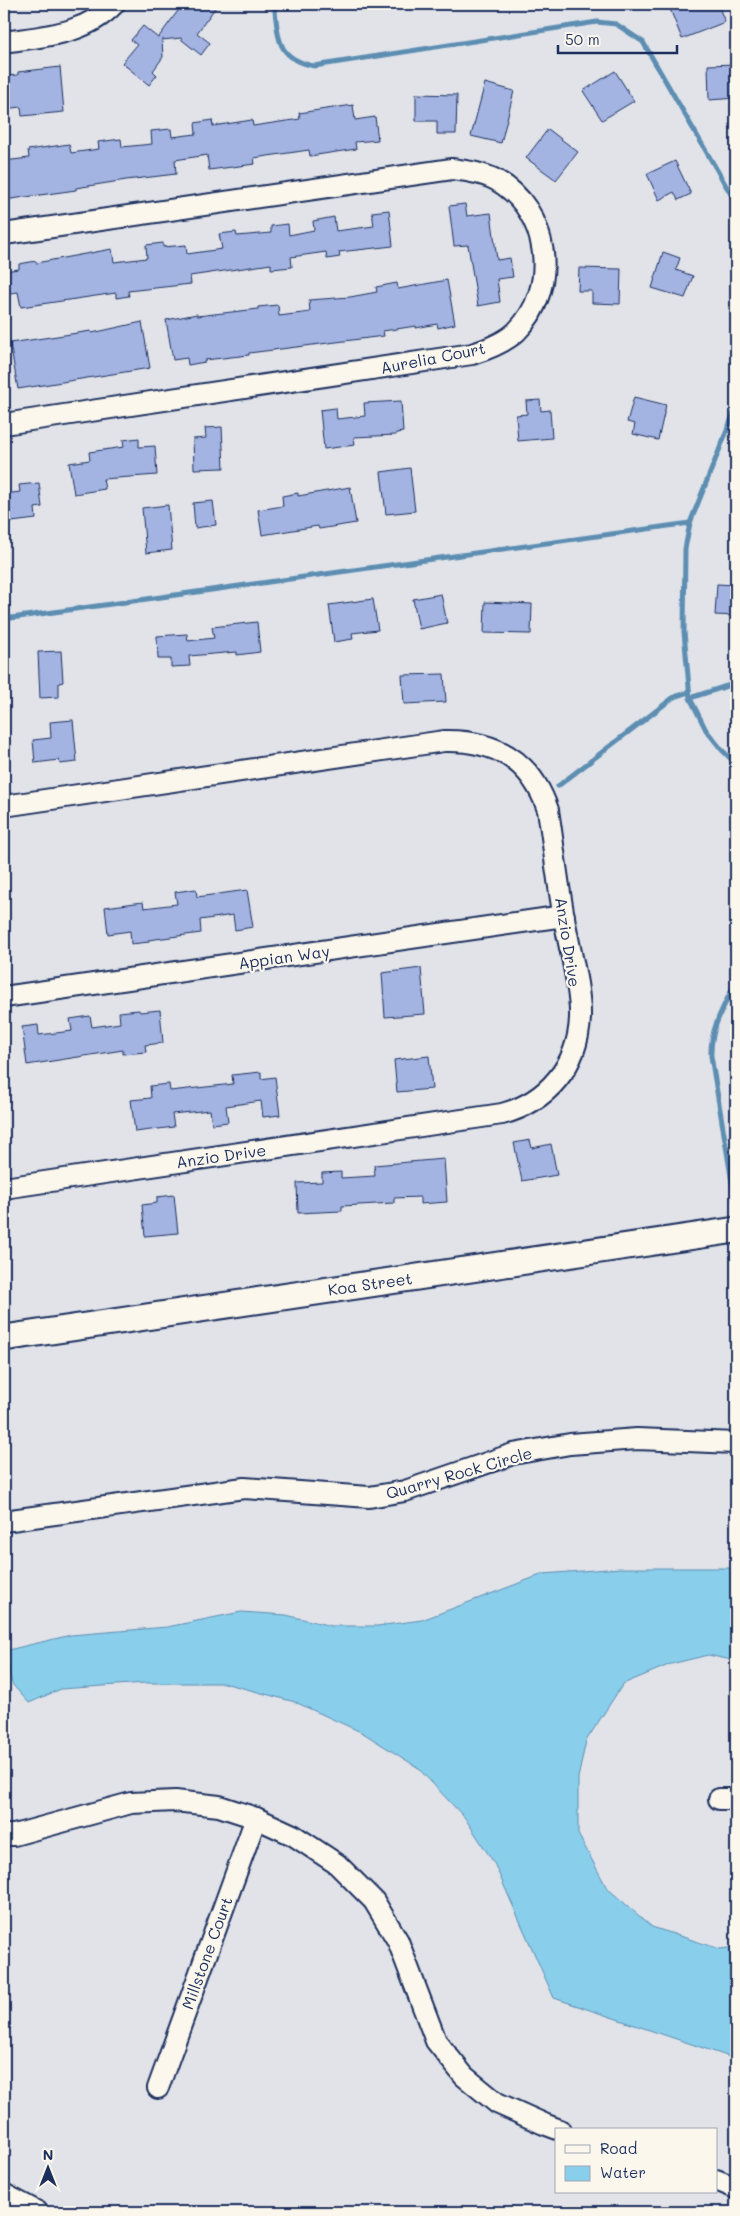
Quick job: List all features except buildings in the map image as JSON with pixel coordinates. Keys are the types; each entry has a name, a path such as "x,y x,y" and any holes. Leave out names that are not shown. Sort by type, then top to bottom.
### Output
{"main road":[{"name":"Koa Street","path":"4,1338 736,1230"}],"street":[{"path":"4,42 71,31 86,26 114,4"},
{"name":"Aurelia Court","path":"4,234 452,169 486,176 497,181 510,191 533,217 540,231 544,256 540,292 526,318 517,331 486,350 433,360 4,424"},
{"name":"Anzio Drive","path":"4,806 444,741 471,741 500,750 512,757 524,768 539,788 548,810 579,1006 578,1031 573,1054 564,1072 551,1088 528,1105 502,1114 4,1188"},
{"name":"Appian Way","path":"4,997 564,916"},
{"name":"Quarry Rock Circle","path":"4,1521 244,1488 369,1497 405,1491 513,1454 570,1444 637,1439 736,1443"},
{"path":"4,1835 14,1835 131,1802 175,1801 218,1806 256,1818 293,1835 337,1864 374,1901 398,1941 436,2041 464,2076 497,2103 555,2128"},
{"name":"Millstone Court","path":"158,2088 256,1818"},
{"path":"718,2181 736,2188"},
{"path":"4,2194 38,2212"}],"water":[{"path":"620,1568 736,1568 736,1661 708,1655 671,1664 623,1684 586,1741 578,1778 578,1834 607,1888 652,1927 720,1949 736,1947 736,2059 554,1998 494,1863 465,1818 417,1767 363,1733 295,1702 224,1683 145,1683 61,1689 29,1703 12,1684 4,1651 71,1635 167,1627 241,1612 286,1615 332,1626 377,1626 422,1620 543,1574"}],"waterway":[{"path":"274,4 279,36 286,52 292,58 314,66 597,22 616,24 643,42 736,203"},
{"path":"736,408 690,523 685,549 684,632 690,698 706,730 736,764"},
{"path":"4,619 690,523"},
{"path":"690,698 736,683"},
{"path":"558,786 674,697 689,692"},
{"path":"735,1200 711,1056 711,1046 715,1027 736,982"}]}
